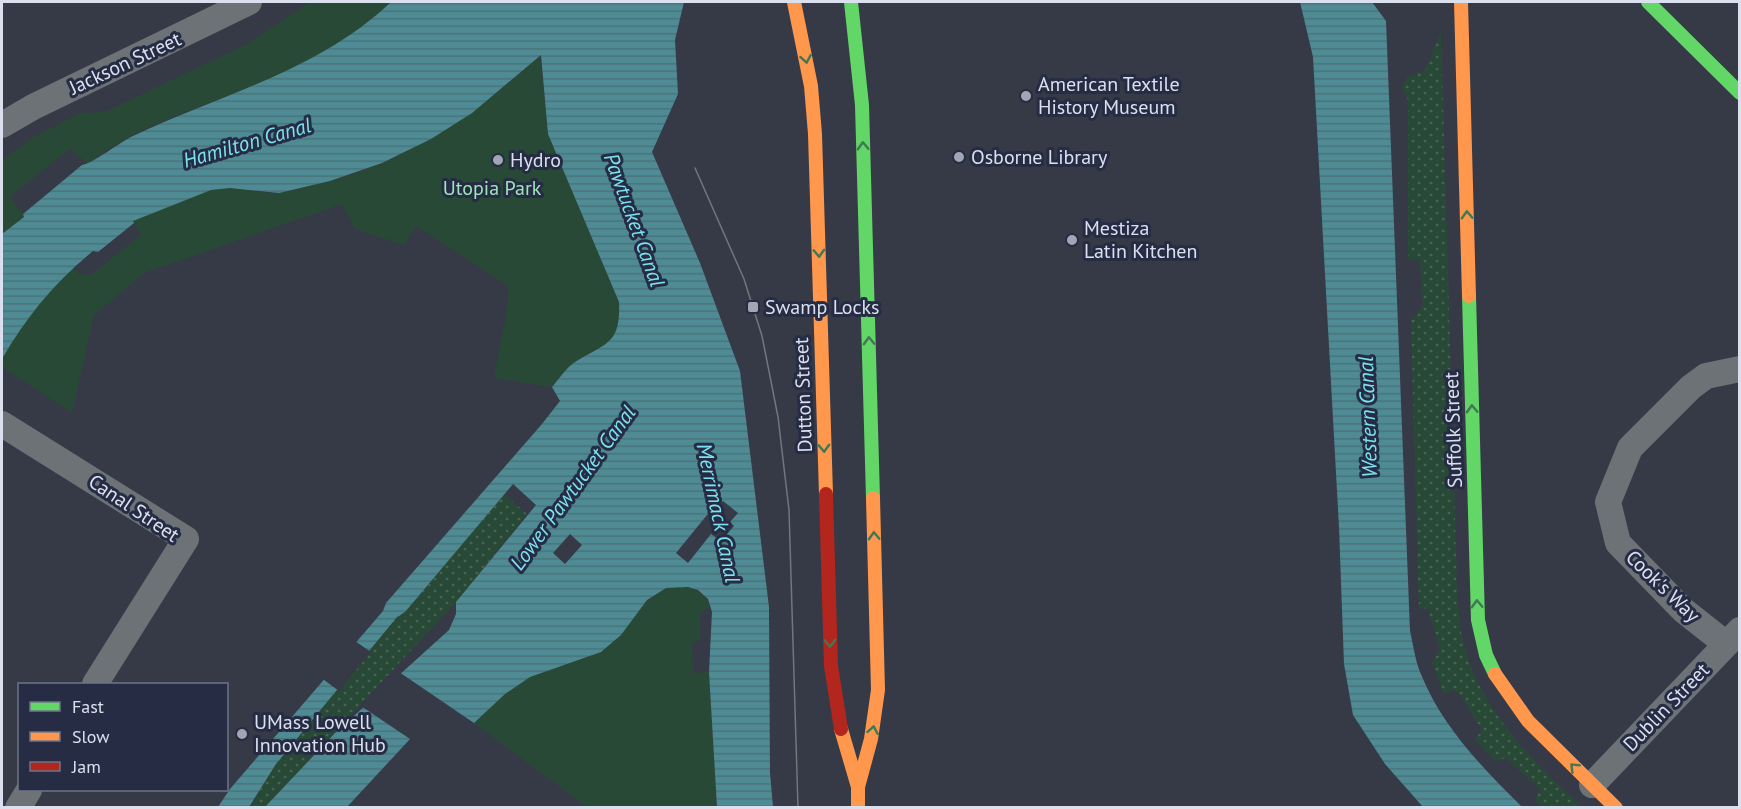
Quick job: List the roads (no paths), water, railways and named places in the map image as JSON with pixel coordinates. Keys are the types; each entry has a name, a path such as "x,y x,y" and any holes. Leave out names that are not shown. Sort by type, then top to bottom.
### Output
{"main road":[{"name":"Dutton Street","path":"794,2 811,86 815,134 831,666 840,724 858,787"},
{"name":"Dutton Street","path":"851,2 862,105 878,690 871,739 858,787 858,807"},
{"name":"Suffolk Street","path":"1461,2 1478,620 1487,658 1507,696 1537,730 1616,807"},
{"path":"1648,2 1740,93"}],"street":[{"name":"Jackson Street","path":"2,125 52,97 249,2"},
{"name":"Cook's Way","path":"1733,637 1683,610 1618,543 1608,502 1630,448 1691,387 1706,376 1740,369"},
{"name":"Canal Street","path":"2,424 186,539 96,683"},
{"name":"Dublin Street","path":"1592,785 1733,637"},
{"path":"18,807 28,791"}],"water":[{"path":"391,2 684,2 675,40 678,94 652,152 700,263 740,371 769,607 770,773 773,807 717,807 709,672 712,612 708,599 698,590 688,587 666,588 647,600 621,635 601,652 530,677 505,694 474,723 434,726 410,739 347,807 265,807 335,733 449,630 456,614 456,602 536,505 513,484 405,612 397,617 276,764 249,807 218,807 230,789 383,611 386,603 542,424 560,401 552,387 572,364 602,346 614,335 619,316 619,302 548,134 541,55 472,113 431,139 382,163 330,181 279,193 230,188 211,190 133,221 134,223 98,252 93,251 54,288 31,315 2,359 2,234 82,165 133,136 301,64 363,26","holes":["570,534 582,545 565,564 553,553"]},
{"name":"Western Canal","path":"1300,2 1372,2 1386,21 1410,631 1420,672 1439,711 1464,745 1522,807 1423,807 1385,764 1353,715 1344,664 1339,527 1313,57"}],"tram line":[{"path":"695,168 744,279 762,336 778,417 789,510 798,808"}],"place":[{"name":"American Textile History Museum","path":"1026,96"},
{"name":"Osborne Library","path":"959,157"},
{"name":"Hydro","path":"498,160"},
{"name":"Mestiza Latin Kitchen","path":"1072,240"},
{"name":"Swamp Locks","path":"753,307"},
{"name":"UMass Lowell Innovation Hub","path":"242,734"}],"water label":[{"name":"Hamilton Canal","path":"247,143"},
{"name":"Pawtucket Canal","path":"634,220"},
{"name":"Lower Pawtucket Canal","path":"573,488"},
{"name":"Merrimack Canal","path":"718,513"}],"park label":[{"name":"Utopia Park","path":"492,188"}]}
